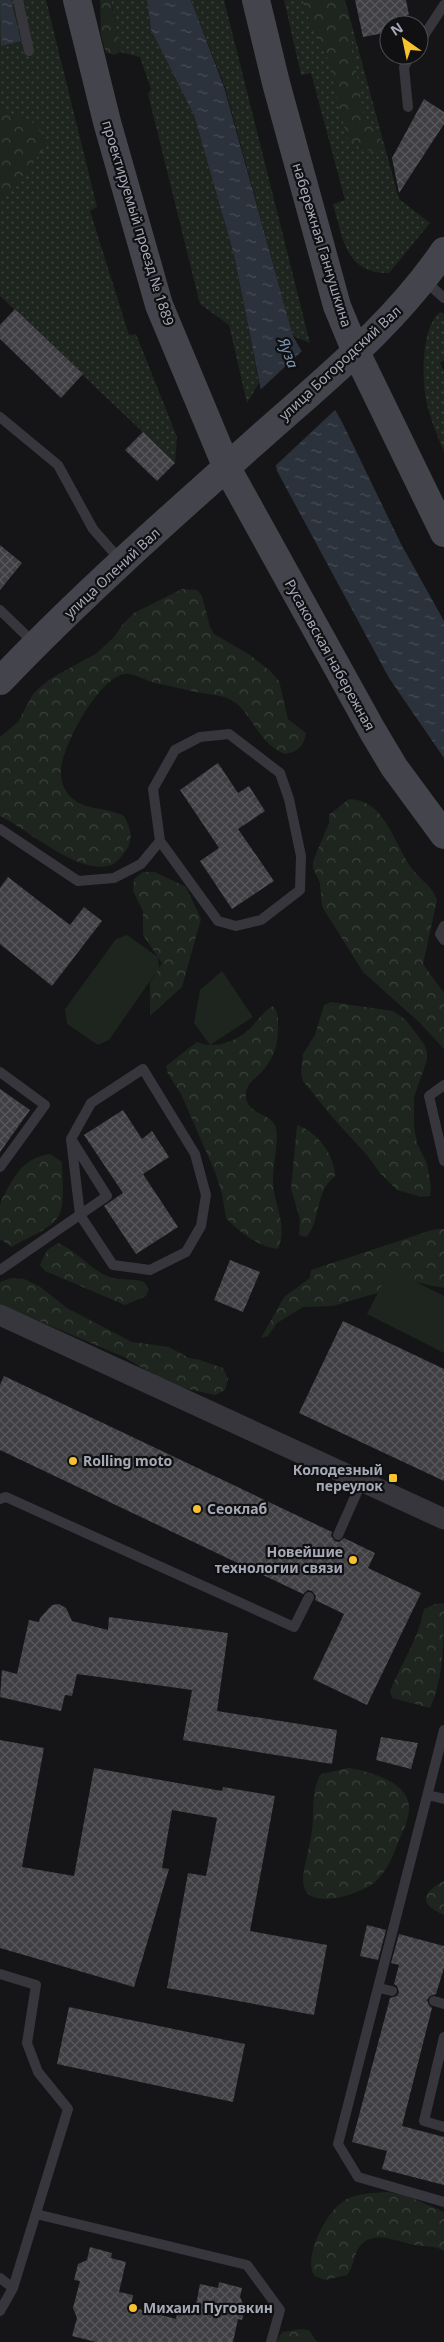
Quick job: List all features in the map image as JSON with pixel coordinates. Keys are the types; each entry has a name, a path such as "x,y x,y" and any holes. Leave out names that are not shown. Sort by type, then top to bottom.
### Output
{"main road":[{"name":"проектируемый проезд № 1889","path":"76,0 107,122 159,305 227,468"},
{"name":"набережная Ганнушкина","path":"256,0 276,83 335,298 356,352 444,533"},
{"name":"улица Богородский Вал","path":"227,468 356,352 424,280 444,251"},
{"name":"улица Олений Вал","path":"0,681 35,644 227,468"},
{"name":"Русаковская набережная","path":"227,468 372,730 394,767 444,835"}],"street":[{"path":"0,1315 444,1519"}],"lane":[{"path":"18,0 29,52"},
{"path":"429,28 444,5"},
{"path":"405,65 408,107"},
{"path":"424,280 444,298"},
{"path":"0,417 58,465 92,529 123,562"},
{"path":"0,610 35,644"},
{"path":"0,829 78,881 114,878 141,864 160,841 153,789 175,750 200,737 229,734 280,773 289,799 301,856 300,890 261,920 236,926 218,921 160,841"},
{"path":"444,926 440,934 444,940"},
{"path":"143,1069 196,1154 206,1196 201,1226 186,1252 150,1270 113,1264 80,1214 71,1139 90,1103 143,1069"},
{"path":"0,1072 45,1105 0,1167"},
{"path":"444,1085 429,1096 444,1161"},
{"path":"0,1270 107,1196 71,1139"},
{"path":"338,1535 362,1481"},
{"path":"0,1499 6,1497 294,1627 309,1597"},
{"path":"444,1730 338,2144 358,2177 444,2202"},
{"path":"428,1795 444,1799"},
{"path":"0,1974 36,1985 27,2043 38,2072 68,2109 13,2288 0,2311"},
{"path":"379,1988 392,1991"},
{"path":"444,2037 424,2122 444,2127"},
{"path":"36,2214 247,2265 280,2310 271,2342"},
{"path":"0,2278 13,2288"}],"green space":[{"path":"0,0 46,0 97,207 90,211 129,335 136,334 177,437 175,463 0,296"},
{"path":"100,0 111,0 120,52 114,55 106,52 101,36"},
{"path":"111,0 147,0 151,30 194,115 234,255 259,383 247,403 229,325 200,304 148,94 151,89 140,57 120,52"},
{"path":"191,0 224,0 310,343 293,336 225,87"},
{"path":"284,0 345,0 399,199 430,223 389,273 374,272 363,267 348,252 333,204 345,200 311,73 301,75"},
{"path":"303,0 345,0 363,112 381,140 378,155 347,138 326,53 305,11"},
{"path":"0,108 38,125 47,145 0,204"},
{"path":"440,312 444,314 444,360 440,363 444,371 444,452 426,400 424,379 426,341 429,329"},
{"path":"182,589 197,590 202,596 210,627 214,634 250,655 269,670 279,681 288,719 306,733 304,741 300,748 285,754 276,750 263,738 242,709 231,700 222,696 155,683 130,674 119,676 96,696 85,712 67,747 62,762 61,777 69,795 81,804 124,816 130,830 130,843 119,860 111,865 98,867 84,864 54,850 0,816 0,737 18,722 33,694 50,679 97,653 114,637 134,613"},
{"path":"349,799 362,801 380,815 406,860 430,887 437,900 423,964 444,993 444,1049 420,1023 363,972 322,906 320,883 313,868 313,861 329,823 329,815"},
{"path":"143,872 155,872 186,887 201,919 182,987 150,1016 150,982 162,963 143,935 143,911 133,891 134,879"},
{"path":"127,935 158,957 159,968 109,1040 98,1045 67,1024 65,1009 116,939"},
{"path":"222,971 253,1017 210,1045 194,1023 200,990"},
{"path":"331,1002 393,1011 406,1020 424,1044 427,1060 414,1097 414,1127 417,1143 427,1164 431,1187 430,1196 421,1197 397,1190 380,1173 303,1081 301,1073 303,1054 315,1035 324,1005"},
{"path":"273,1006 278,1019 277,1044 272,1058 266,1067 247,1088 246,1097 250,1107 275,1125 277,1143 273,1187 282,1230 278,1249 264,1246 250,1238 226,1218 222,1194 215,1172 181,1094 168,1074 166,1066 197,1042 215,1045 240,1037"},
{"path":"297,1125 311,1133 324,1145 332,1160 335,1176 324,1190 314,1224 306,1237 299,1235 300,1219 291,1189"},
{"path":"50,1154 62,1162 63,1198 58,1217 49,1226 12,1247 0,1239 0,1205 2,1199 15,1176 26,1164 40,1156"},
{"path":"435,1229 444,1229 444,1288 415,1282 333,1306 303,1307 277,1323 268,1336 261,1338 284,1297 310,1278 311,1270"},
{"path":"58,1243 103,1274 114,1278 144,1282 149,1289 146,1296 125,1305 45,1271 40,1265 47,1250"},
{"path":"390,1269 444,1296 444,1353 367,1314"},
{"path":"11,1278 24,1279 39,1286 67,1308 132,1342 169,1347 189,1358 223,1368 228,1379 225,1390 215,1395 170,1385 124,1357 0,1306 0,1282"},
{"path":"444,1603 441,1671 435,1697 430,1708 392,1698 390,1691 414,1641 424,1609 435,1604"},
{"path":"349,1768 376,1775 395,1784 407,1798 409,1812 407,1821 389,1864 375,1882 361,1890 341,1897 322,1899 313,1897 305,1890 303,1877 312,1834 315,1788 321,1774"},
{"path":"444,1881 444,1915 430,1907 426,1898 431,1889"},
{"path":"388,2192 405,2195 444,2212 444,2251 386,2238 372,2238 360,2246 347,2275 325,2280 314,2276 311,2267 314,2245 325,2222 339,2204 352,2197"},
{"path":"301,2329 309,2330 317,2342 276,2342 282,2332"}],"water":[{"path":"0,0 11,0 21,41 1,46"},
{"name":"Яуза","path":"147,0 191,0 224,87 293,336 342,422 401,544 444,621 444,758 389,678 277,471 234,255 194,115 151,30"}],"pier":[{"path":"304,349 337,408 273,468 258,392"}],"building":[{"path":"355,0 406,0 409,15 379,15 379,34 363,37"},
{"path":"424,99 444,112 444,124 399,193 392,158"},
{"path":"15,309 83,374 61,398 0,339 0,325"},
{"path":"143,432 175,463 157,481 125,450"},
{"path":"0,545 22,563 0,590"},
{"path":"218,763 238,793 249,786 265,811 238,829 274,881 232,909 200,861 219,848 180,790"},
{"path":"8,877 70,925 84,907 102,921 52,986 0,944 0,888"},
{"path":"0,1089 30,1110 0,1152"},
{"path":"123,1110 142,1139 152,1131 169,1157 143,1174 178,1227 136,1254 104,1206 123,1193 84,1135"},
{"path":"230,1260 260,1272 243,1312 214,1300"},
{"path":"343,1321 444,1369 444,1481 299,1413"},
{"path":"4,1376 332,1532 331,1536 335,1541 339,1542 344,1538 375,1553 368,1568 421,1593 367,1705 313,1679 344,1614 315,1600 316,1596 312,1591 308,1590 303,1594 0,1450 0,1385"},
{"path":"59,1604 66,1608 72,1621 108,1630 109,1617 228,1633 217,1711 337,1730 332,1764 183,1740 192,1690 77,1674 72,1696 65,1695 61,1711 0,1697 2,1670 17,1674 29,1620 39,1622 40,1618 52,1605"},
{"path":"381,1737 418,1743 411,1769 376,1760"},
{"path":"0,1740 44,1748 22,1867 74,1876 94,1768 222,1791 223,1787 275,1796 250,1931 327,1945 314,2015 167,1988 188,1873 206,1876 217,1818 172,1810 162,1868 169,1869 134,1987 0,1948"},
{"path":"367,1925 386,1930 378,1960 360,1956"},
{"path":"399,1934 444,1946 444,1968 436,1994 430,1996 427,2000 432,2008 402,2126 444,2137 444,2185 382,2169 387,2151 352,2142 390,1998 397,1996 399,1992 394,1984 399,1965 391,1963"},
{"path":"69,2007 245,2044 233,2102 57,2064"},
{"path":"90,2247 112,2253 111,2258 126,2262 119,2292 133,2295 131,2307 176,2319 178,2306 195,2310 200,2284 218,2288 219,2282 242,2288 240,2297 245,2309 242,2320 238,2319 233,2342 96,2342 72,2336 77,2318 73,2308 80,2281 74,2280 78,2264 87,2260"}],"place":[{"name":"Rolling moto","path":"73,1461"},
{"name":"Колодезный переулок","path":"393,1478"},
{"name":"Сеоклаб","path":"197,1509"},
{"name":"Новейшие технологии связи","path":"353,1560"},
{"name":"Михаил Пуговкин","path":"133,2308"}]}
